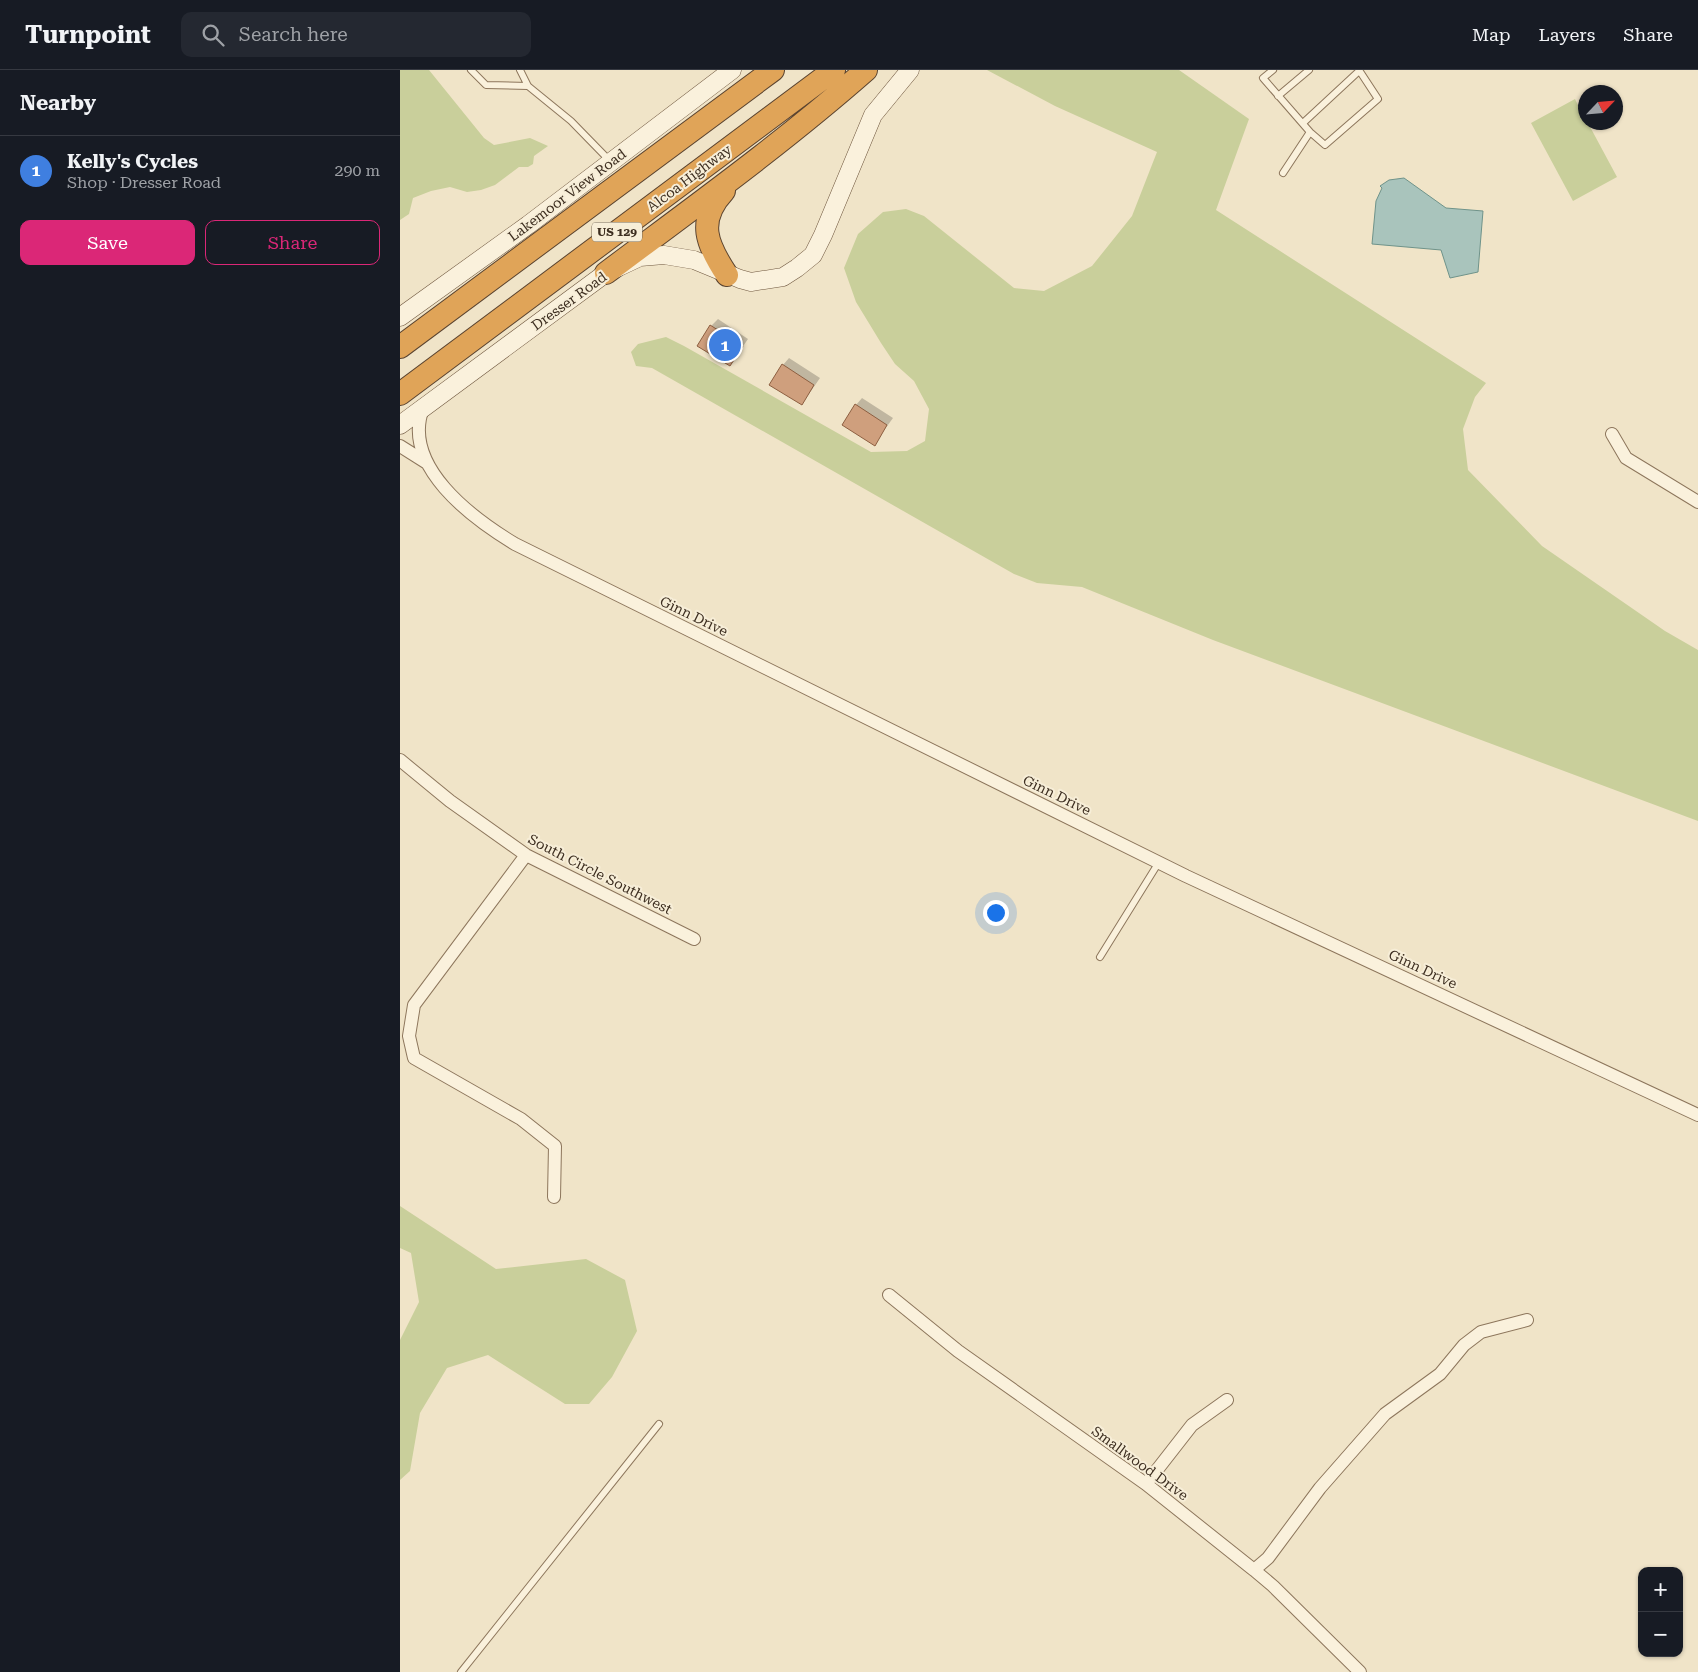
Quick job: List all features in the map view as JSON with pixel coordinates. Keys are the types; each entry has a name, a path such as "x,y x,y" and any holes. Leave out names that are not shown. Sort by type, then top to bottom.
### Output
{"highway":[{"name":"US 129","path":"400,347 773,70"},
{"name":"Alcoa Highway","path":"400,394 834,70"},
{"path":"606,273 823,108 866,70"},
{"path":"727,275 714,255 707,239 706,229 710,212 718,197 737,175"}],"street":[{"name":"Lakemoor View Road","path":"400,317 611,162 732,70"},
{"name":"Dresser Road","path":"400,425 606,273 640,257 664,255 694,260 727,275 751,282 775,279 798,268 813,254 823,235 873,115 910,70"},
{"name":"Ginn Drive","path":"423,408 418,427 420,444 429,465 470,514 515,544 1159,862 1698,1115"},
{"path":"1612,434 1626,458 1698,502"},
{"name":"Ginn Drive","path":"400,446 429,465"},
{"name":"South Circle Southwest","path":"400,760 450,800 526,855 694,940"},
{"path":"526,855 414,1005 409,1036 414,1058 521,1119 555,1146 554,1197"},
{"name":"Smallwood Drive","path":"889,1295 958,1351 1146,1484 1254,1570 1273,1586 1360,1672"},
{"path":"1254,1570 1268,1558 1320,1488 1385,1414 1440,1374 1464,1345 1481,1332 1527,1320"},
{"path":"1146,1484 1192,1425 1227,1400"}],"lane":[{"path":"471,70 486,85 528,86"},
{"path":"520,70 528,86 571,121 611,162"},
{"path":"1273,70 1263,78 1310,132 1325,145 1378,99 1359,70 1303,123"},
{"path":"1278,96 1309,70"},
{"path":"1283,173 1310,132"},
{"path":"1100,957 1159,862"},
{"path":"461,1672 659,1424"}],"green space":[{"path":"400,70 429,70 484,138 494,145 530,138 548,146 534,156 533,164 528,167 519,167 495,185 467,192 450,187 431,191 413,198 409,214 400,220"},
{"path":"987,70 1179,70 1249,119 1216,210 1486,383 1475,397 1463,429 1468,470 1542,546 1665,631 1698,650 1698,821 1213,640 1082,587 1037,583 1014,574 652,368 636,366 631,352 638,344 666,337 871,452 907,451 925,441 929,409 914,381 895,364 856,302 844,268 858,234 883,212 906,209 924,216 1014,288 1044,291 1092,266 1132,216 1157,152 1055,106"},
{"path":"1575,99 1578,105 1578,130 1592,130 1617,177 1573,201 1531,123"},
{"path":"400,1206 496,1269 586,1259 625,1280 637,1331 612,1377 589,1404 565,1404 488,1355 447,1368 420,1413 410,1471 400,1480 400,1340 419,1302 411,1253 400,1248"}],"water":[{"path":"1404,178 1446,208 1483,211 1478,272 1450,278 1441,250 1372,244 1376,201 1382,188 1380,186 1389,180"}],"building":[{"path":"710,325 743,346 730,366 697,346"},
{"path":"782,364 814,385 802,405 769,385"},
{"path":"855,404 887,425 875,446 842,425"}],"place":[{"name":"Kelly's Cycles","path":"725,345"}]}
